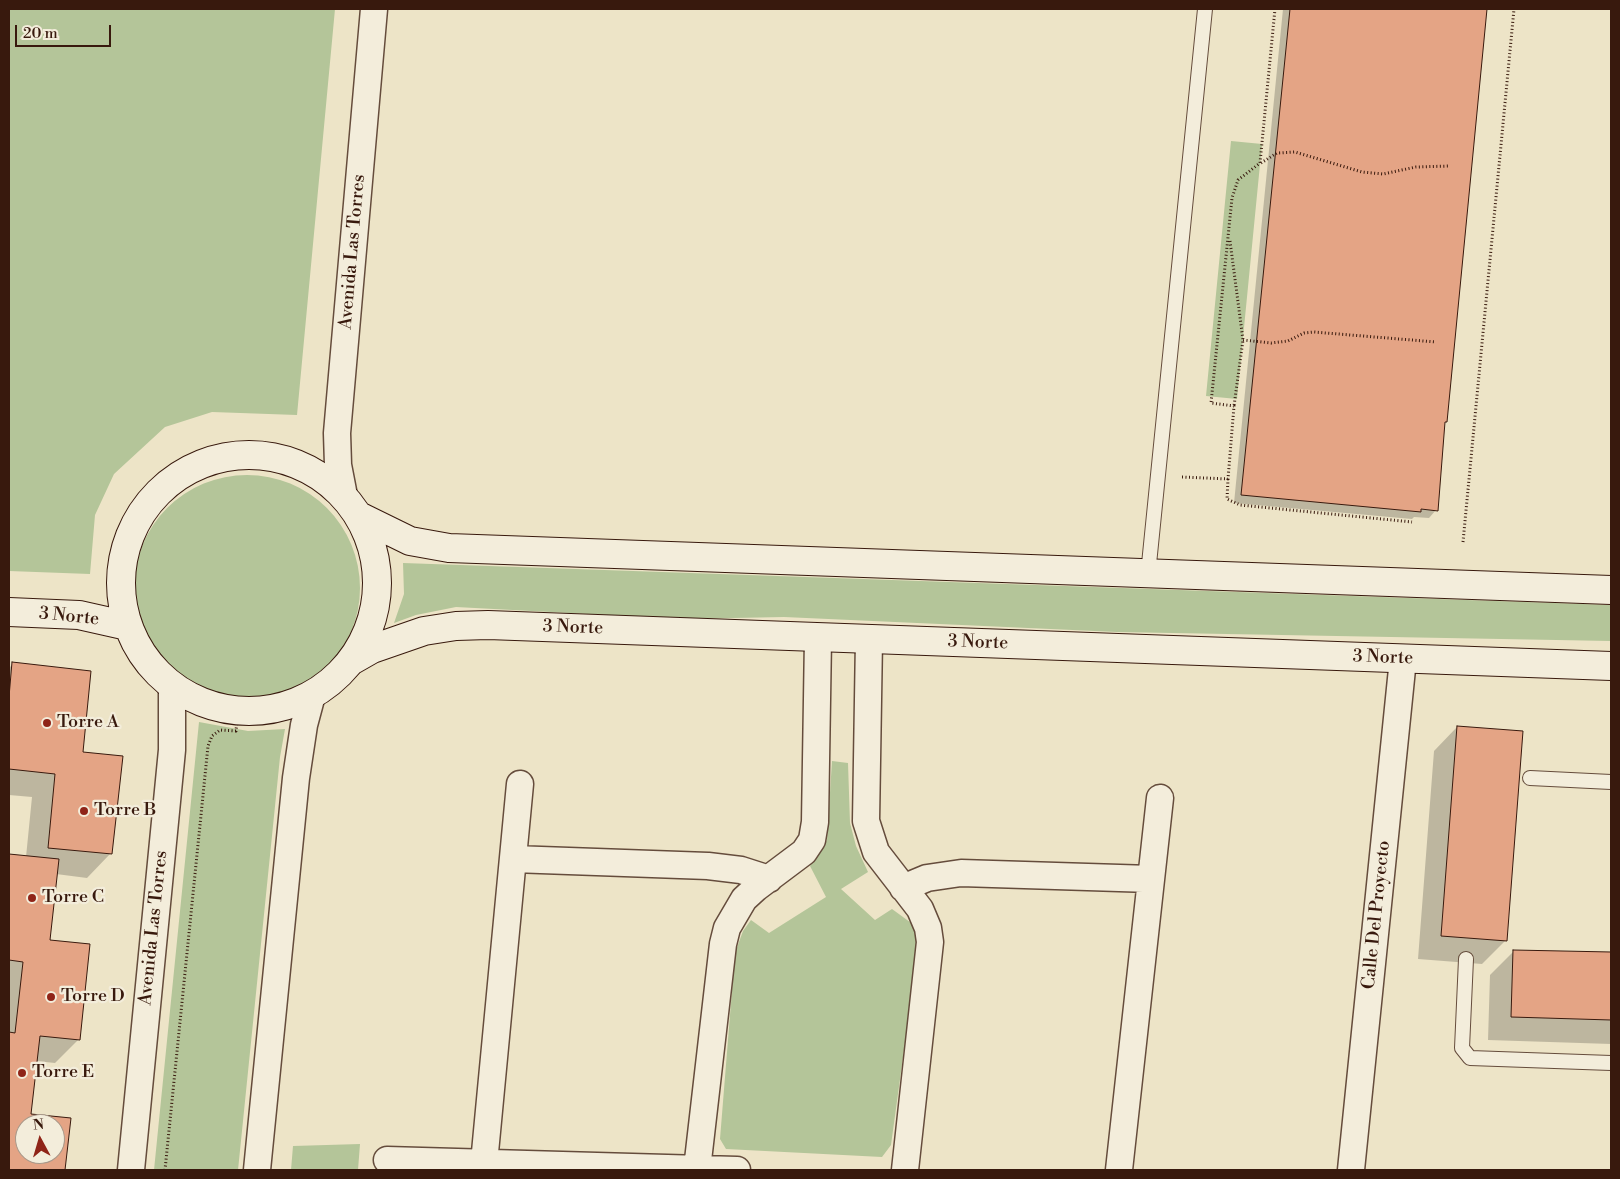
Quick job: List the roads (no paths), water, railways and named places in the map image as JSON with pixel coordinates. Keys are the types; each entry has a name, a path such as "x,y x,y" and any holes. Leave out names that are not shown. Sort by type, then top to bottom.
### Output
{"street":[{"name":"Avenida Las Torres","path":"352,506 338,465 337,433 374,9"},
{"path":"352,506 375,557 376,601 372,622 363,642 351,661 326,685 293,704 272,709 238,710 209,705 172,686 153,668 139,649 128,626 122,606 120,584 127,542 139,515 157,493 180,474 207,462 235,455 264,455 292,462 318,475 352,506 410,541 449,548 1611,590"},
{"name":"3 Norte","path":"9,612 79,615 128,626"},
{"name":"3 Norte","path":"351,661 397,638 456,626 1611,666"},
{"path":"697,1169 723,944 735,912 744,899 804,852 812,840 815,822 818,638"},
{"path":"869,639 866,822 876,852 925,918 930,942 905,1170"},
{"name":"Calle Del Proyecto","path":"1351,1170 1403,659"},
{"name":"Avenida Las Torres","path":"131,1170 172,750 172,686"},
{"path":"257,1170 296,778 304,725 312,694"},
{"path":"484,1163 520,784"},
{"path":"1119,1170 1160,798"},
{"path":"513,858 708,866 741,870 769,879"},
{"path":"903,888 927,878 961,873 1151,880"},
{"path":"387,1160 737,1170"}],"lane":[{"path":"1148,574 1205,9"},
{"path":"1530,778 1611,782"},
{"path":"1466,959 1462,1048 1470,1058 1611,1064"}],"place":[{"name":"Torre A","path":"47,723"},
{"name":"Torre B","path":"84,811"},
{"name":"Torre C","path":"32,898"},
{"name":"Torre D","path":"51,997"},
{"name":"Torre E","path":"22,1073"}]}
